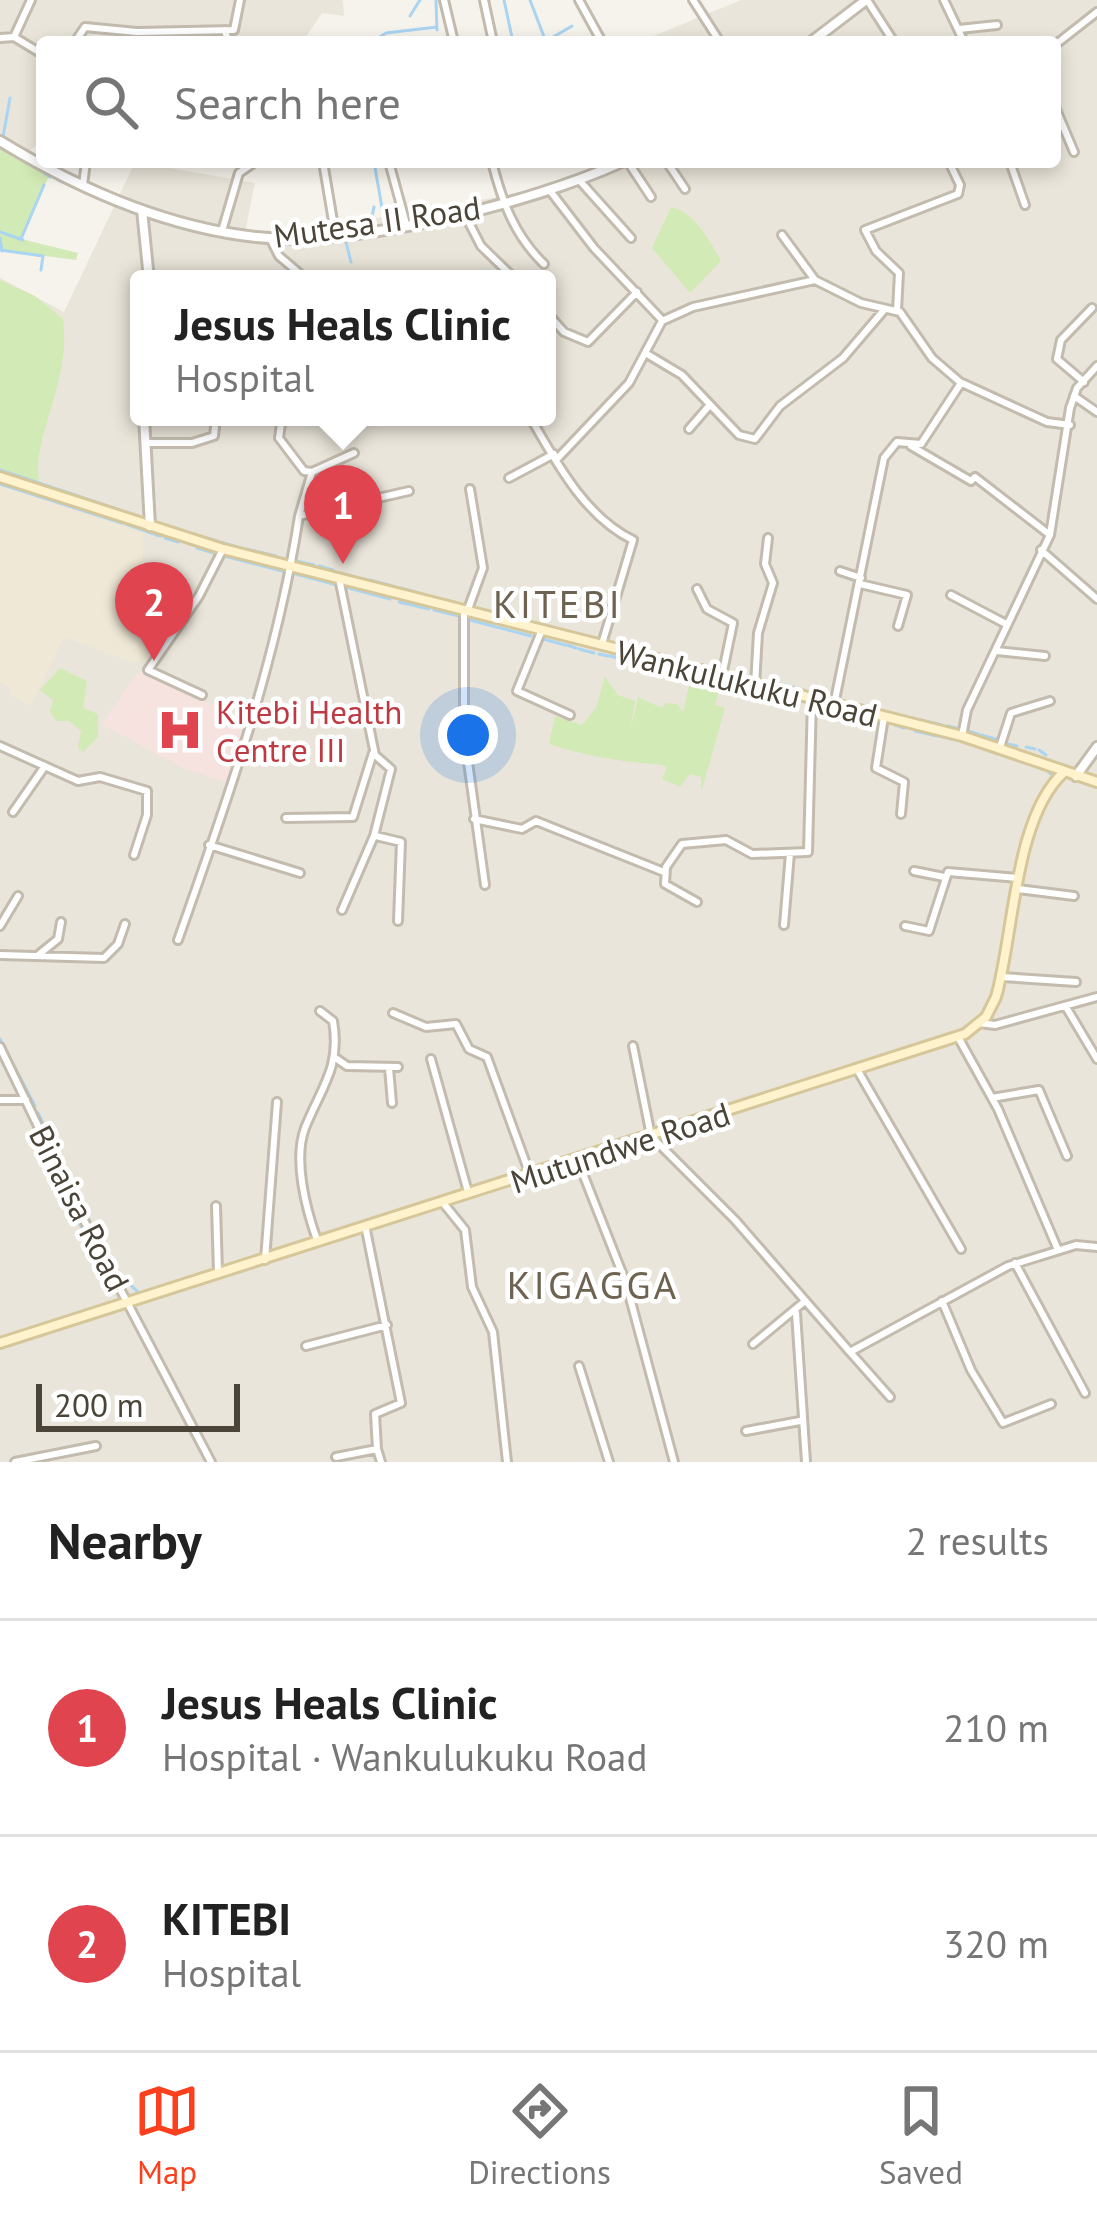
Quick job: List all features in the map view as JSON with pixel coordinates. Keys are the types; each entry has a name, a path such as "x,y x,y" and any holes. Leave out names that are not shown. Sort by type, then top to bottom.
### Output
{"main road":[{"name":"Wankulukuku Road","path":"0,477 223,548 601,648 962,736 1097,782"},
{"name":"Mutundwe Road","path":"0,1343 958,1037 979,1023 1002,977 1019,884 1039,812 1064,772"}],"street":[{"path":"14,37 31,0"},
{"path":"79,36 85,27 238,27 240,0"},
{"path":"444,0 453,36"},
{"path":"484,0 492,36"},
{"path":"579,0 599,36"},
{"path":"693,0 716,36"},
{"path":"819,36 866,0 890,36"},
{"path":"944,0 962,36"},
{"path":"1061,40 1097,12"},
{"path":"959,29 997,25"},
{"path":"224,30 226,36"},
{"path":"0,38 14,37 36,50"},
{"path":"1061,121 1074,152"},
{"name":"Mutesa II Road","path":"0,141 36,160"},
{"name":"Mutesa II Road","path":"50,168 142,210 270,238 464,213 550,192 611,168"},
{"path":"82,185 85,168"},
{"path":"222,231 239,173 246,168"},
{"path":"323,168 334,233"},
{"path":"390,168 406,224"},
{"path":"493,168 502,204 526,246 544,264"},
{"path":"629,168 651,197"},
{"path":"671,168 686,189"},
{"path":"952,168 960,185 958,194 865,230 876,251 899,273 897,311 932,358 961,383 1032,416 1070,425"},
{"path":"1012,168 1025,205"},
{"path":"580,181 631,238"},
{"path":"550,192 662,321"},
{"path":"142,210 148,270"},
{"path":"464,213 488,254 505,270"},
{"path":"782,235 815,280 884,310 897,311"},
{"path":"270,238 279,256 295,270"},
{"path":"509,478 555,457 629,383 662,321 693,308 815,280"},
{"path":"556,323 564,332 588,342 638,291"},
{"path":"1084,382 1057,359 1061,340 1092,308"},
{"path":"646,354 682,375 739,435 755,439 780,406 843,358 884,310"},
{"path":"962,736 967,710 1050,535 1073,396 1097,366"},
{"path":"834,704 884,458 893,444 921,444 961,383"},
{"path":"1073,396 1097,412"},
{"path":"689,429 708,407"},
{"path":"144,426 150,526"},
{"path":"145,443 193,442 214,436 216,426"},
{"path":"281,426 279,438 304,471 312,472 354,453"},
{"path":"536,426 594,511 633,540 601,648"},
{"path":"908,442 952,472 971,481 975,477 1050,535"},
{"path":"178,940 248,734 312,472"},
{"path":"470,489 483,568 465,612 464,733 485,886"},
{"path":"299,516 410,490"},
{"path":"755,685 758,633 773,583 765,564 769,538"},
{"path":"202,694 148,670 199,596 223,548"},
{"path":"1041,550 1097,599"},
{"path":"840,571 907,595 898,626"},
{"path":"286,818 352,817 374,752 339,578"},
{"path":"697,589 706,609 733,623 722,676"},
{"path":"952,595 1006,624"},
{"path":"541,632 517,691 570,715"},
{"path":"997,651 1045,656"},
{"path":"697,902 667,887 664,872 684,843 726,840 746,853 808,852 812,699"},
{"path":"1000,747 1011,713 1050,701"},
{"path":"884,717 877,768 904,782 901,814"},
{"path":"0,746 78,781 100,777 147,791 147,815 134,855"},
{"path":"1076,776 1097,747"},
{"path":"342,910 374,836 391,769 374,752"},
{"path":"13,812 45,766"},
{"path":"474,819 522,829 534,821 551,825 664,872"},
{"path":"374,836 401,842 398,921"},
{"path":"209,845 300,873"},
{"path":"784,925 790,853"},
{"path":"905,926 931,929 944,877 952,871 1074,896"},
{"path":"914,872 944,877"},
{"path":"0,926 18,896"},
{"path":"37,956 58,939 61,922"},
{"path":"0,955 110,956 125,924"},
{"path":"1002,977 1076,982"},
{"path":"979,1023 995,1025 1097,997"},
{"path":"1066,1007 1097,1059"},
{"path":"318,1244 304,1198 303,1133 337,1059 333,1021 320,1011"},
{"path":"393,1013 426,1027 456,1024 469,1049 487,1058 530,1176"},
{"path":"958,1037 992,1098 1058,1251"},
{"path":"633,1046 651,1136 735,1220 890,1396"},
{"name":"Binaisa Road","path":"0,1048 212,1462"},
{"path":"337,1059 347,1066 394,1068 392,1103"},
{"path":"431,1059 470,1195"},
{"path":"858,1071 961,1250"},
{"path":"992,1098 1039,1090 1067,1156"},
{"path":"0,1100 26,1100"},
{"path":"265,1260 277,1102"},
{"path":"578,1161 626,1283 674,1462"},
{"path":"443,1204 465,1230 472,1287 493,1332 507,1462"},
{"path":"216,1205 218,1276"},
{"path":"365,1230 401,1396 401,1403 377,1411 372,1419 381,1462"},
{"path":"850,1352 1015,1263 1076,1245 1097,1247"},
{"path":"1015,1263 1085,1393"},
{"path":"752,1345 805,1301"},
{"path":"942,1301 971,1370 1003,1423 1051,1404"},
{"path":"796,1313 806,1462"},
{"path":"306,1346 387,1325"},
{"path":"579,1366 609,1462"},
{"path":"746,1431 800,1421"},
{"path":"15,1462 96,1446"},
{"path":"336,1457 377,1448"}],"shaded area":[{"path":"0,0 343,0 344,16 322,13 306,36 36,36 36,146 18,160 0,150"},
{"path":"741,0 1097,0 1097,1462 0,1462 0,278 64,312 132,168 169,168 255,183 245,232 297,232 554,187 603,168 1061,168 1061,36 654,36"},
{"path":"0,486 143,533 142,588 198,594 148,662 131,662 64,637 31,706 9,694 11,689 0,682"},
{"name":"Kitebi Health Centre III","path":"140,670 250,722 230,784 179,766 101,724"}],"green space":[{"path":"0,147 49,176 21,239 78,253 76,260 0,250"},
{"path":"671,207 695,221 721,261 690,293 652,248"},
{"path":"0,280 35,296 63,319 62,364 41,447 39,482 0,468"},
{"path":"60,668 87,681 83,708 98,714 98,737 83,752 78,747 81,731 69,721 56,721 50,712 53,700 40,690"},
{"path":"605,677 618,695 635,701 630,733 638,697 662,708 666,703 677,704 683,712 691,677 721,684 715,705 725,708 701,793 701,777 690,774 680,787 662,779 667,768 662,765 593,756 549,744 555,716 582,725 596,708"}],"waterway":[{"path":"410,16 420,0"},
{"path":"436,0 437,30"},
{"path":"504,0 512,36"},
{"path":"530,0 544,36"},
{"path":"555,36 572,26"},
{"path":"381,36 437,27"},
{"path":"9,141 3,137 10,98"},
{"path":"15,144 32,155"},
{"path":"32,164 36,167"},
{"path":"38,168 50,177"},
{"path":"328,168 338,224 366,221"},
{"path":"375,168 384,219"},
{"path":"560,192 618,168"},
{"path":"58,180 87,193"},
{"path":"21,239 44,185"},
{"path":"89,185 104,191"},
{"path":"116,196 128,200"},
{"path":"148,207 162,211"},
{"path":"371,221 374,207"},
{"path":"0,232 23,240"},
{"path":"0,238 2,251"},
{"path":"346,242 351,262"},
{"path":"0,250 43,256 41,270"},
{"path":"0,470 138,516"},
{"path":"0,484 122,523"},
{"path":"126,524 154,534"},
{"path":"159,524 177,529"},
{"path":"182,531 241,548"},
{"path":"156,535 161,536"},
{"path":"165,538 178,542"},
{"path":"197,548 217,554"},
{"path":"246,549 276,556"},
{"path":"224,556 286,572"},
{"path":"297,561 314,565"},
{"path":"319,566 333,570"},
{"path":"292,573 337,585"},
{"path":"341,573 351,576"},
{"path":"358,578 365,579"},
{"path":"370,580 396,587"},
{"path":"345,587 390,599"},
{"path":"401,588 428,596"},
{"path":"399,602 429,609"},
{"path":"472,607 509,618"},
{"path":"434,610 459,616"},
{"path":"466,619 531,636"},
{"path":"543,639 565,645"},
{"path":"567,645 576,648"},
{"path":"579,649 594,653"},
{"path":"599,654 608,656"},
{"path":"610,656 689,675"},
{"path":"726,671 752,677"},
{"path":"692,676 767,693"},
{"path":"759,679 772,682"},
{"path":"777,683 789,686"},
{"path":"797,688 808,692"},
{"path":"815,694 832,699"},
{"path":"774,695 781,697"},
{"path":"785,698 810,703"},
{"path":"840,701 877,709"},
{"path":"815,705 877,722"},
{"path":"881,711 899,715"},
{"path":"903,716 907,717"},
{"path":"911,718 916,720"},
{"path":"921,720 942,725"},
{"path":"895,725 904,728"},
{"path":"948,726 960,729"},
{"path":"915,731 937,736"},
{"path":"968,731 978,734"},
{"path":"981,735 999,740"},
{"path":"939,736 956,740"},
{"path":"1008,744 1017,746"},
{"path":"1026,747 1035,749"},
{"path":"1039,750 1046,755"},
{"path":"1044,768 1051,774"},
{"path":"0,1039 35,1106"},
{"path":"0,1056 4,1066"},
{"path":"7,1071 20,1097"},
{"path":"24,1105 40,1138"},
{"path":"38,1113 61,1161"},
{"path":"42,1143 47,1155"},
{"path":"50,1160 56,1174"},
{"path":"65,1170 79,1199"},
{"path":"58,1180 63,1190"},
{"path":"65,1195 86,1236"},
{"path":"86,1214 93,1229"},
{"path":"99,1240 113,1267"},
{"path":"89,1241 106,1269"},
{"path":"117,1272 138,1292"}],"place":[{"name":"Jesus Heals Clinic","path":"343,564"},
{"name":"KITEBI","path":"154,661"},
{"name":"Kitebi Health Centre III","path":"180,730"}],"district":[{"name":"KITEBI","path":"558,603"},
{"name":"KIGAGGA","path":"593,1284"}]}
